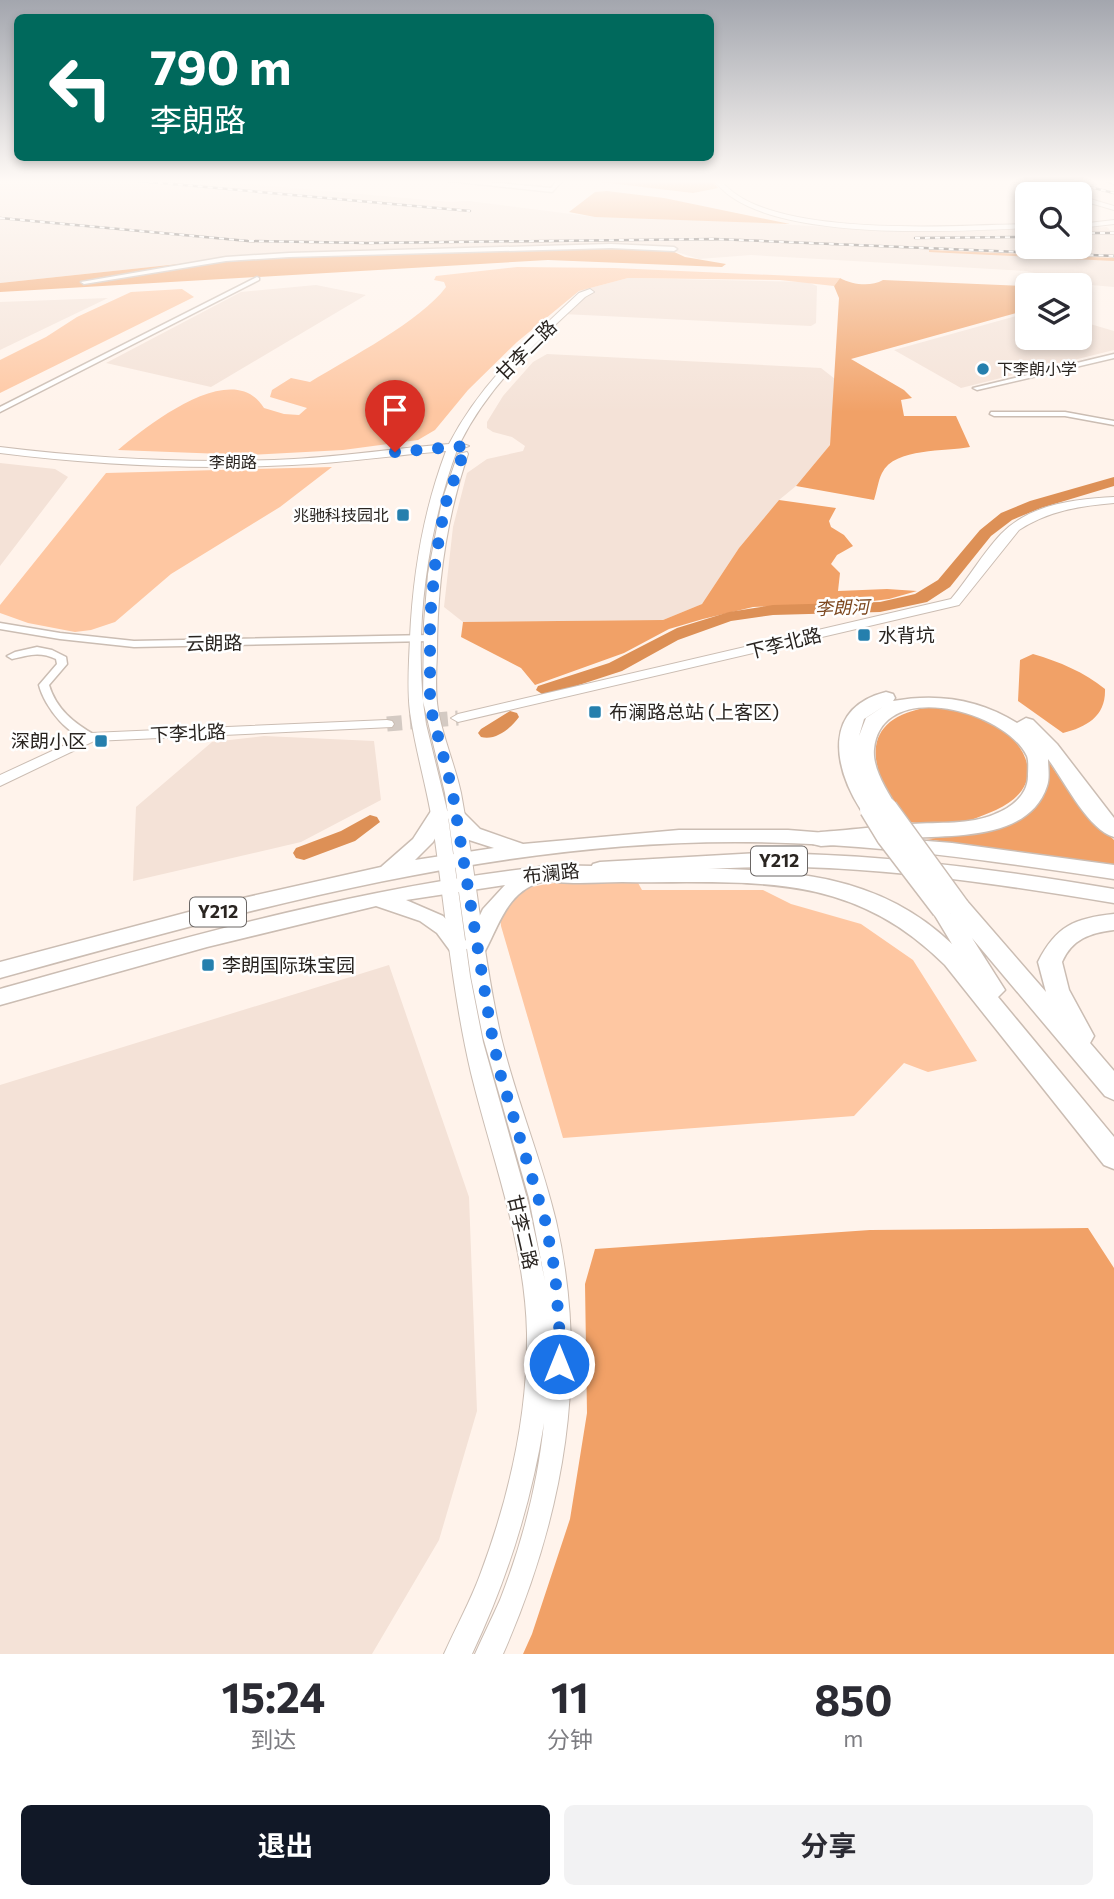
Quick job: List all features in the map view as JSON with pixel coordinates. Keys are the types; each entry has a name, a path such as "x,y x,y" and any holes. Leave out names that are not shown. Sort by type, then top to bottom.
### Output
{"highway":[{"path":"879,808 848,759 850,731 854,720 881,699 927,692 984,702 1028,725 1055,754 1088,802 1114,830"},
{"path":"821,839 940,830 1001,820 1034,795 1040,779 1038,762 1020,733 1003,720 980,711 930,701 893,708 876,719 866,732 864,750 867,768 879,808 887,837 1114,1089"},
{"path":"545,873 771,877 803,881 871,898 912,920 933,937 1114,1157"},
{"path":"950,908 1025,1046"},
{"path":"1114,922 1093,924 1074,930 1062,939 1050,962 1051,974 1067,1014 1114,1084"}],"main road":[{"name":"甘李二路","path":"448,814 416,707 416,638 426,531 444,472 460,448 495,391 526,358 592,297 590,292 582,296 501,373 486,390 466,424 460,448 445,505 432,588 430,706 445,760 448,814 468,945 500,1073 545,1220 555,1272 560,1338 552,1443 540,1514 520,1582 489,1654"},
{"path":"417,450 442,441 466,424"},
{"name":"李朗路","path":"0,452 116,460 258,462 460,448"},
{"name":"李朗路","path":"0,452 84,463 256,467 329,464 460,448"},
{"path":"404,456 430,459 441,466 444,472"},
{"name":"下李北路","path":"458,718 955,602 1006,535 1040,513 1090,501 1114,500"},
{"name":"下李北路","path":"0,781 91,737 387,724"},
{"path":"369,876 389,868 416,850 435,825 448,814 484,840 538,850"},
{"name":"布澜路","path":"0,970 248,904 369,876 538,850 681,837 761,836 950,848 1114,872"},
{"name":"布澜路","path":"0,997 254,928 362,902 459,884 545,873 761,860 841,863 957,872 1114,897"},
{"path":"362,902 382,902 422,912 438,920 468,945 499,901 528,879 545,873"},
{"name":"甘李二路","path":"458,1654 496,1569 516,1506 527,1452 538,1335 533,1274 524,1229 471,1032 468,945"}],"street":[{"path":"84,282 164,271 217,260 252,257"},
{"path":"0,410 257,279"},
{"path":"976,388 1114,356"},
{"path":"995,414 1065,414 1114,423"},
{"name":"云朗路","path":"0,626 134,644 430,638"},
{"path":"12,656 44,649 61,657 62,664 44,685 46,692 57,711 72,727 91,737"}],"shaded area":[{"path":"0,257 368,257 207,261 0,283"},
{"path":"265,257 686,257 726,264 722,267 548,260 0,292 0,283"},
{"path":"789,257 1114,257 1114,287 1092,285 1092,273 1035,273"},
{"path":"1092,257 1114,258 1114,261 1073,259"},
{"path":"517,267 614,268 840,278 834,286 780,280 628,278 579,291 517,342 468,390 435,430 418,440 343,450 249,455 118,450 169,412 212,392 232,390 250,394 264,408 299,415 307,408 270,397 272,390 291,378 310,382 402,326 435,300 446,287 444,282 434,280 436,276"},
{"path":"628,278 807,282 817,286 816,323 811,326 563,314 579,291"},
{"path":"840,278 862,284 883,280 1015,286 1015,313 851,359 904,390 912,398 901,400 904,416 956,416 970,447 922,452 898,459 882,473 874,500 796,486 830,445 839,298 834,286"},
{"path":"316,285 366,295 211,387 106,363 241,292"},
{"path":"182,289 194,297 0,393 0,360 46,337 77,317 131,292"},
{"path":"108,298 0,350 0,302"},
{"name":"下李朗小学","path":"1015,316 1015,350 1092,350 1092,325 1114,331 1114,350 961,388 894,350"},
{"path":"547,354 821,368 835,379 830,445 739,548 702,604 663,620 463,622 444,607 453,527 467,473 487,459 523,451 525,446 512,437 493,432 487,428 487,422 503,396 533,362"},
{"path":"0,463 55,469 68,477 0,566"},
{"path":"332,467 280,507 171,574 115,622 75,632 28,623 0,613 0,605 106,473"},
{"path":"779,500 836,508 829,521 831,527 844,535 853,546 837,555 831,564 840,573 838,591 917,591 889,599 857,603 753,607 703,619 669,629 624,653 535,685 521,668 461,637 463,622 663,620 702,604 739,548"},
{"path":"1033,654 1071,668 1105,689 1102,706 1093,719 1063,733 1018,701 1020,660"},
{"path":"925,708 968,711 1005,731 1025,757 1028,771 1025,785 1014,798 996,810 962,822 940,825 908,822 885,788 878,770 878,738 886,725 902,715"},
{"path":"264,736 374,741 381,800 301,842 133,881 136,807 212,742"},
{"path":"1033,738 1076,803 1114,840 1114,867 926,839 965,835 997,825 1042,793"},
{"path":"583,881 637,881 642,890 763,890 791,904 861,924 913,960 977,1061 928,1072 904,1063 854,1116 563,1138 501,926 500,910 507,898 521,890 540,885"},
{"name":"李朗国际珠宝园","path":"389,965 469,1197 477,1411 439,1540 372,1654 0,1654 0,1085"},
{"path":"1088,1228 1114,1268 1114,1654 523,1654 570,1519 587,1413 585,1284 595,1249 870,1230"}],"waterway":[{"name":"李朗河","path":"545,690 615,667 672,636 729,617 773,610 880,607 921,598 944,584 985,533 1006,517 1036,504 1114,481"},
{"name":"李朗河","path":"488,733 510,717"},
{"name":"李朗河","path":"304,853 348,836 370,822"}],"tunnel":[{"path":"387,724 458,718"}],"place":[{"name":"下李朗小学","path":"983,369"},
{"name":"兆驰科技园北","path":"403,515"},
{"name":"水背坑","path":"864,635"},
{"name":"布澜路总站 (上客区)","path":"595,712"},
{"name":"深朗小区","path":"101,741"},
{"name":"李朗国际珠宝园","path":"208,965"}],"route":[{"path":"395,452 466,446 445,505 436,556 430,618 430,706 452,789 500,1073 545,1220 555,1272 560,1338 559,1364"}]}
